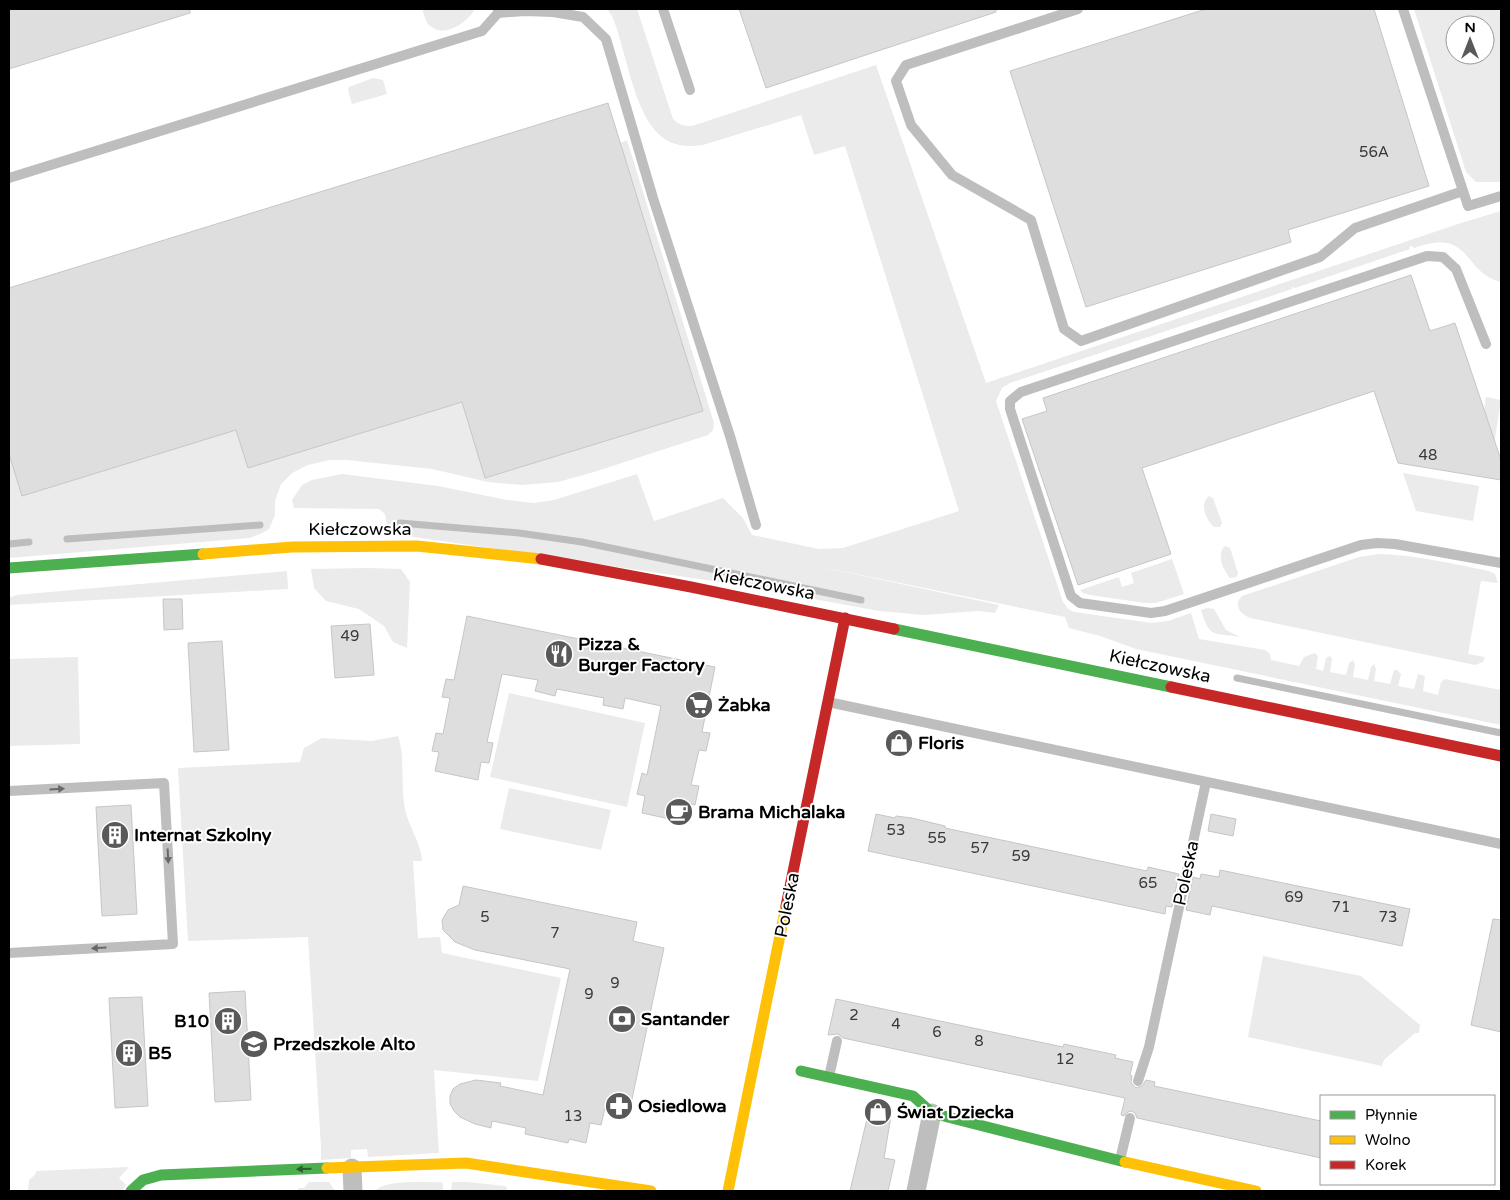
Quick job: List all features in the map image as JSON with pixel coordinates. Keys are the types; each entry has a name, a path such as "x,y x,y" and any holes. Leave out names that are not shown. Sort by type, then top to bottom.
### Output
{"street":[{"name":"Kiełczowska","path":"9,568 284,547 417,546 502,554 596,568 845,618 1501,756"},
{"name":"Poleska","path":"728,1191 845,618"},
{"path":"801,1071 913,1096 932,1113 1120,1161 1256,1191"},
{"path":"916,1191 932,1113"},
{"path":"131,1191 138,1182 147,1177 167,1174 466,1163 650,1191"},
{"path":"352,1168 353,1191"}],"lane":[{"path":"663,9 690,90"},
{"path":"1078,9 906,65 896,81 911,125 952,175 1031,220 1064,328 1081,342 1320,257 1355,228 1464,192"},
{"path":"1403,9 1468,206 1501,196"},
{"path":"9,178 482,32 498,11 553,12 583,17 606,39 653,198 736,453 756,525"},
{"path":"1486,344 1456,269 1443,257 1427,256 1021,392 1010,401 1010,410 1071,596 1080,603 1151,613 1165,611 1360,545 1376,543 1395,544 1501,563"},
{"path":"827,702 1501,844"},
{"name":"Poleska","path":"1138,1081 1148,1047 1206,782"},
{"path":"9,791 164,783 173,944 9,953"},
{"path":"829,1078 837,1040"},
{"path":"1120,1161 1130,1118"}],"shaded area":[{"path":"422,9 475,9 461,24 454,28 441,30 434,29 428,24"},
{"path":"607,9 637,9 673,119 677,123 684,125 692,126 876,65 986,383 1501,211 1501,282 1488,277 1479,270 1465,253 1457,247 1447,243 1433,243 1414,248 1412,246 1409,247 1410,249 1010,383 1002,388 996,401 1063,602 1068,609 1074,612 1152,623 1168,621 1191,613 1199,639 1265,650 1270,654 1271,660 1299,666 1304,657 1315,653 1318,656 1316,669 1323,671 1326,658 1330,656 1332,659 1330,672 1346,675 1349,663 1353,660 1355,664 1353,677 1368,680 1371,667 1374,664 1376,669 1374,681 1390,684 1394,670 1397,670 1401,674 1398,686 1414,689 1418,674 1425,676 1423,691 1438,695 1441,682 1445,679 1501,690 1501,725 1136,649 1100,636 1069,628 1065,617 803,563 999,605 995,613 978,611 924,615 879,611 726,583 394,534 388,529 385,514 379,509 294,508 292,500 302,485 312,480 342,474 438,486 507,500 534,503 554,500 637,474 654,521 723,498 743,518 752,535 819,549 843,548 959,511 845,146 814,155 801,115 703,145 682,146 664,138 653,128 638,100 616,27"},
{"path":"1414,9 1501,9 1501,182 1476,182 1466,172"},
{"path":"373,78 383,80 387,94 352,104 348,90 349,87"},
{"path":"627,140 714,423 713,430 708,435 558,482 522,485 488,482 432,469 347,460 329,460 308,465 292,473 281,484 275,501 275,515 269,529 250,538 9,558 10,458 22,496 236,430 248,468 462,402 486,478 703,411 620,143"},
{"path":"1486,397 1501,400 1489,477 1473,475"},
{"path":"1403,473 1479,486 1473,521 1416,511"},
{"path":"1209,496 1213,498 1222,523 1220,527 1214,527 1206,516 1204,503"},
{"path":"1225,546 1230,548 1238,573 1237,577 1230,578 1223,566 1221,553"},
{"path":"1379,554 1434,560 1489,571 1495,574 1498,583 1481,581 1468,654 1485,657 1483,662 1475,665 1250,618 1239,609 1238,603 1242,596 1359,557"},
{"path":"1172,559 1184,594 1156,603 1145,603 1090,595 1080,590 1119,577 1122,587 1134,583 1131,573"},
{"path":"311,569 401,569 410,582 407,648 393,642 384,626 359,609 326,601 314,588"},
{"path":"287,571 288,589 9,605 9,598 16,595"},
{"path":"1207,608 1214,609 1226,630 1240,637 1218,634 1210,630 1201,610"},
{"path":"78,657 80,744 9,746 9,659"},
{"path":"509,693 645,723 627,807 490,777"},
{"path":"398,736 402,753 405,809 422,861 413,861 418,938 440,937 442,953 561,978 538,1081 434,1070 439,1153 368,1157 367,1149 351,1150 351,1158 321,1160 308,937 188,941 178,768 300,762 304,748 322,738 371,741"},
{"path":"509,788 611,810 601,850 500,829"},
{"path":"1263,956 1361,976 1420,1025 1419,1033 1415,1033 1384,1060 1382,1066 1248,1037"},
{"path":"129,1167 119,1178 126,1185 122,1191 28,1191 29,1180 35,1175 36,1171"},
{"path":"309,1182 329,1182 335,1191 298,1191 298,1188 304,1188"},
{"path":"441,1182 443,1184 443,1191 375,1191 381,1187 397,1183"},
{"path":"452,1182 505,1186 507,1191 451,1191"}],"building":[{"path":"9,9 190,9 190,13 9,69"},
{"path":"739,9 996,9 996,12 766,88"},
{"path":"1206,9 1374,9 1429,186 1288,230 1291,242 1086,307 1010,71"},
{"path":"608,103 703,411 485,478 462,402 248,468 236,430 22,496 9,454 9,288"},
{"path":"1411,275 1430,331 1455,323 1501,460 1501,480 1398,463 1374,391 1142,468 1171,554 1078,585 1022,419 1047,411 1043,398"},
{"path":"163,599 182,599 183,629 164,630"},
{"path":"467,616 715,667 702,732 710,733 706,751 699,750 691,785 699,786 695,805 688,803 684,822 642,813 645,796 637,794 642,773 647,775 661,706 625,698 623,709 603,705 604,698 557,689 555,696 535,691 538,680 502,674 487,742 493,743 489,763 481,762 478,780 435,771 439,752 432,751 436,733 443,734 450,698 442,697 446,679 454,680"},
{"path":"370,624 374,675 335,678 331,626"},
{"path":"222,641 229,750 194,752 188,643"},
{"name":"Internat Szkolny","path":"131,805 137,914 102,916 96,807"},
{"path":"876,814 895,818 896,816 912,818 945,826 945,828 1147,871 1148,867 1179,874 1172,907 1166,906 1165,914 868,851"},
{"path":"1211,814 1236,819 1233,836 1208,831"},
{"path":"1220,870 1410,909 1402,946 1212,906 1210,915 1186,910 1193,877 1200,879 1201,874 1219,877"},
{"path":"463,886 637,922 633,941 664,948 629,1113 605,1108 601,1125 590,1123 586,1143 569,1139 568,1143 525,1134 526,1128 492,1121 491,1128 475,1124 460,1117 450,1104 450,1096 453,1089 460,1084 476,1080 501,1083 500,1086 543,1095 570,969 475,950 455,942 443,930 442,920 448,910 459,905"},
{"path":"1493,919 1501,920 1501,1032 1471,1025"},
{"name":"B10","path":"245,991 251,1100 215,1102 209,993"},
{"name":"B5","path":"142,997 148,1106 115,1108 109,998"},
{"path":"836,999 1063,1047 1064,1044 1116,1055 1115,1058 1133,1062 1130,1075 1132,1076 1131,1082 1136,1088 1142,1086 1146,1080 1155,1082 1154,1086 1320,1121 1320,1158 1137,1118 1135,1113 1131,1111 1124,1116 1121,1115 1125,1098 843,1038 838,1034 828,1035"},
{"path":"870,1106 892,1110 884,1158 895,1160 888,1191 850,1191"}],"waterway":[{"path":"400,523 519,533 582,542 861,600"},
{"path":"67,539 260,525"},
{"path":"9,544 29,542"},
{"path":"1237,678 1501,733"}],"traffic: fast":[{"path":"9,568 203,554"},
{"path":"894,629 1171,687"},
{"path":"801,1071 913,1096 932,1113 1125,1162"},
{"path":"131,1191 143,1180 161,1175 327,1168"}],"traffic: slow":[{"path":"203,554 292,547 417,546 541,559"},
{"path":"728,1191 786,906"},
{"path":"1125,1162 1256,1191"},
{"path":"327,1168 466,1163 651,1191"}],"traffic: jam":[{"path":"541,559 691,587 894,629"},
{"path":"786,906 845,618"},
{"path":"1171,687 1501,756"}],"place":[{"name":"Pizza & Burger Factory","path":"559,654"},
{"name":"Żabka","path":"699,705"},
{"name":"Floris","path":"899,743"},
{"name":"Brama Michalaka","path":"679,812"},
{"name":"Internat Szkolny","path":"115,835"},
{"name":"Santander","path":"622,1019"},
{"name":"B10","path":"228,1021"},
{"name":"Przedszkole Alto","path":"254,1044"},
{"name":"B5","path":"129,1053"},
{"name":"Osiedlowa","path":"619,1106"},
{"name":"Świat Dziecka","path":"878,1112"}]}
